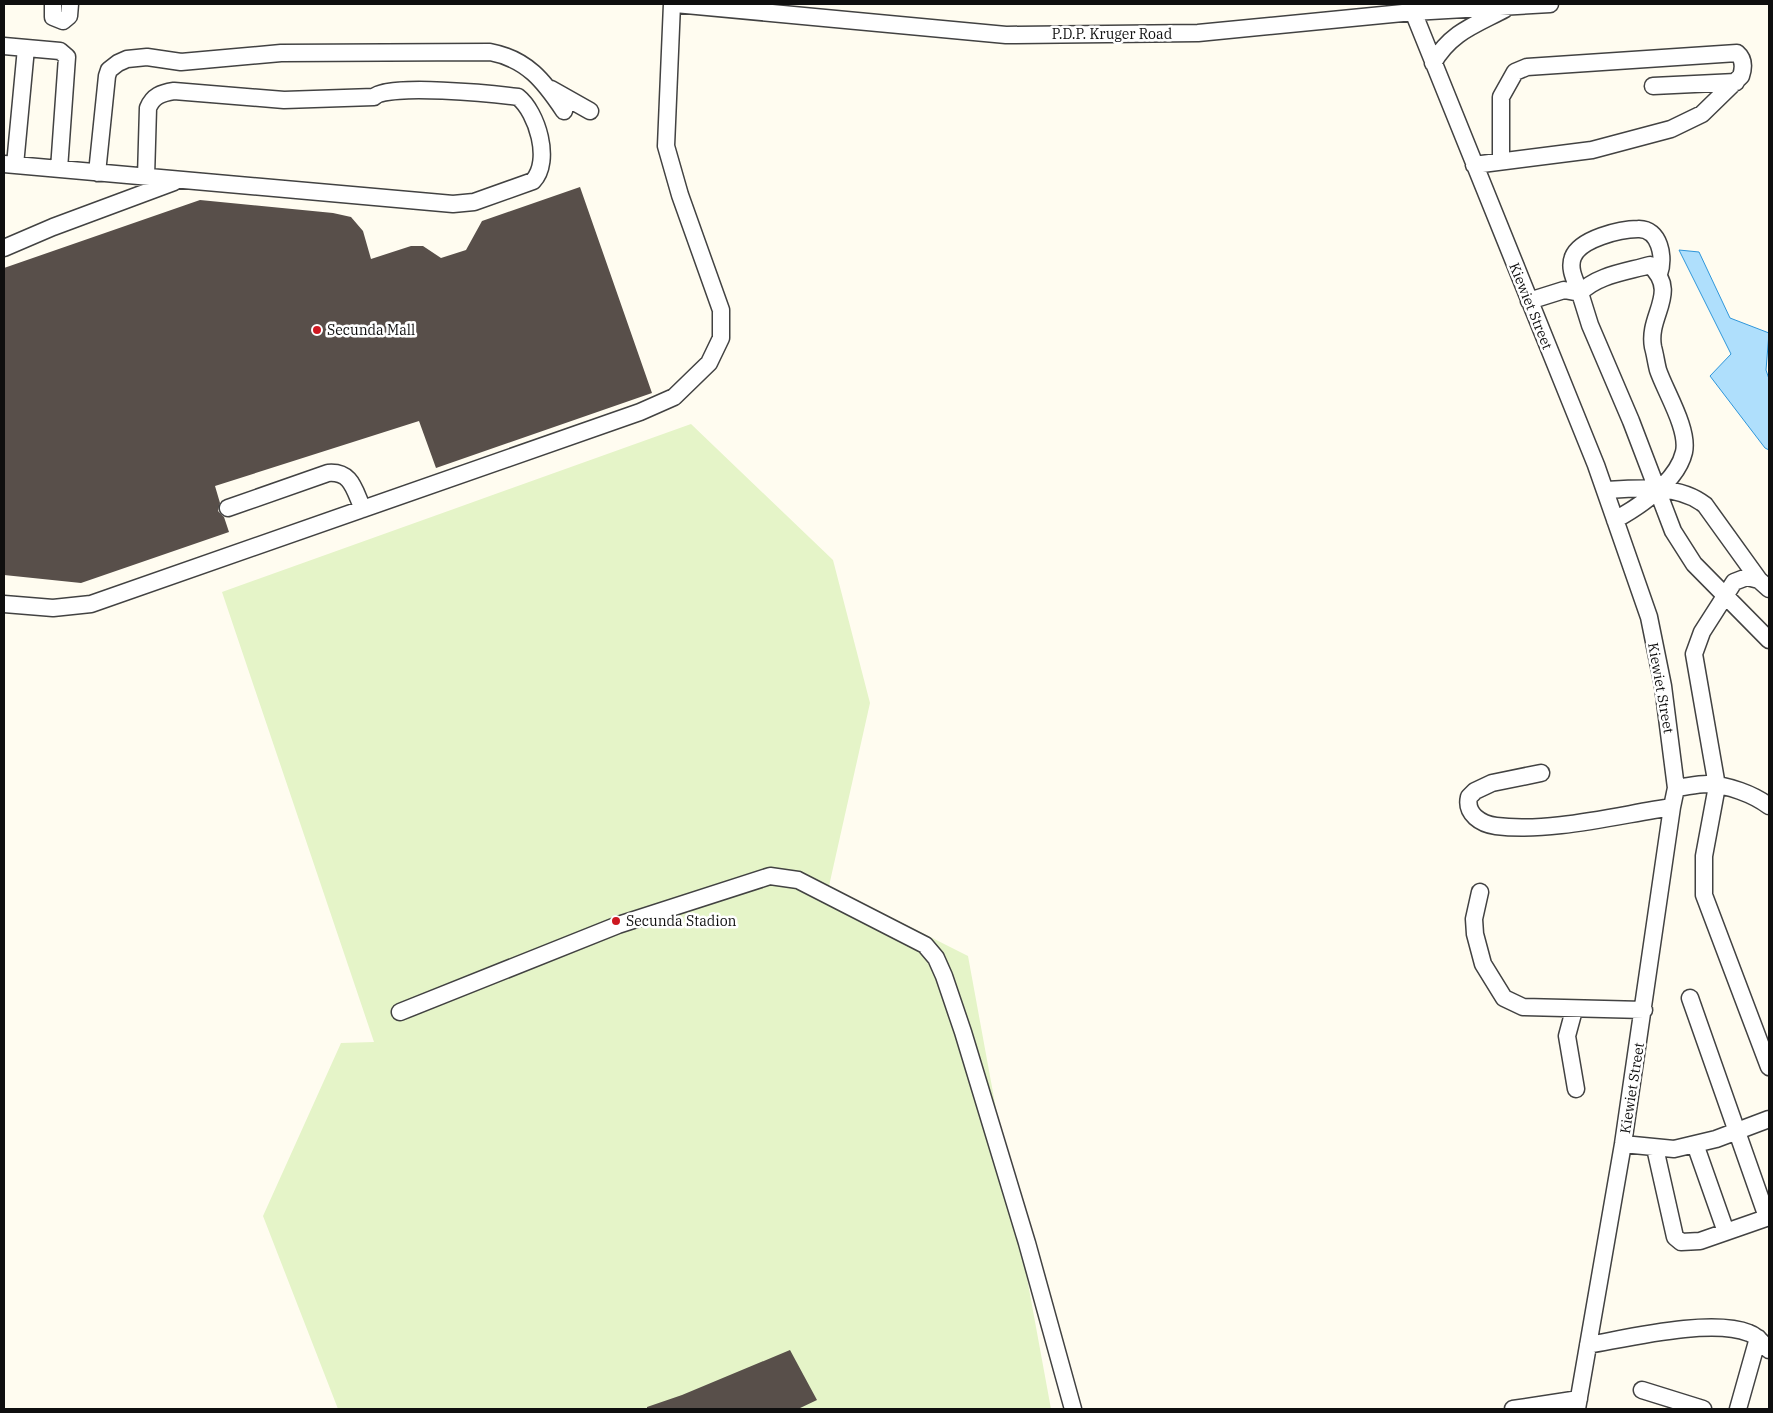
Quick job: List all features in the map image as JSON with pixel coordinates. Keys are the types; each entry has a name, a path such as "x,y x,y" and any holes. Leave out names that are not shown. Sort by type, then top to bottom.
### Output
{"street":[{"path":"53,4 54,19 63,20 69,16 70,4"},
{"path":"4,604 53,608 91,604 640,412 674,397 708,363 722,338 721,310 680,195 666,146 674,4"},
{"name":"P.D.P. Kruger Road","path":"674,4 1006,35 1198,33 1411,8 1550,4"},
{"path":"1433,63 1443,46 1454,36 1512,6"},
{"name":"Kiewiet Street","path":"1411,8 1606,490 1649,617 1663,686 1676,788 1623,1144 1578,1404"},
{"path":"4,46 60,51 68,61 59,169"},
{"path":"26,48 9,165 453,204 474,202 533,181 538,175 543,158 531,111 518,97 422,90 380,93 374,97 284,100 174,91 159,94 152,99 148,108 146,177"},
{"path":"97,173 106,76 109,70 127,59 147,58 180,62 281,53 490,52 515,58 547,86 590,111"},
{"path":"1474,165 1592,150 1671,129 1702,114 1736,82 1743,69 1743,62 1737,53 1527,67 1514,72 1501,98 1501,161"},
{"path":"1653,86 1736,82"},
{"path":"547,86 564,111"},
{"path":"4,248 53,227 179,180"},
{"path":"1659,274 1662,256 1657,242 1650,233 1639,228 1592,238 1578,248 1573,257 1572,272 1590,325 1673,531 1694,564 1769,640"},
{"path":"1580,294 1588,285 1603,278 1650,265 1659,274 1664,286 1652,343 1658,370 1686,443 1684,454 1678,466 1647,502 1615,520"},
{"path":"1529,300 1564,290 1580,294"},
{"path":"228,508 328,473 338,472 349,479 363,509"},
{"path":"1606,490 1643,488 1688,494 1705,505 1764,584"},
{"path":"1764,584 1747,577 1734,582 1702,632 1694,654 1717,786 1704,856 1704,894 1769,1067"},
{"path":"1541,773 1485,786 1468,797 1467,804 1469,810 1480,822 1496,826 1548,826 1672,806"},
{"path":"1676,788 1706,784 1717,786 1748,794 1769,806"},
{"path":"400,1012 618,925 770,876 798,880 925,945 936,958 944,976 962,1032 1026,1243 1073,1409"},
{"path":"1480,892 1474,919 1476,934 1484,964 1504,998 1523,1007 1574,1010 1644,1010"},
{"path":"1655,1148 1677,1239 1686,1244 1768,1217 1690,998"},
{"path":"1574,1010 1567,1036 1576,1088"},
{"path":"1623,1144 1674,1149 1738,1131 1769,1119"},
{"path":"1695,1144 1726,1232"},
{"path":"1588,1345 1672,1331 1705,1328 1742,1331 1758,1338 1769,1350"},
{"path":"1738,1409 1758,1338"},
{"path":"1642,1390 1702,1409"},
{"path":"1513,1409 1578,1404"}],"green space":[{"name":"Secunda Stadion","path":"691,424 833,560 870,703 829,886 968,956 1051,1409 338,1409 263,1216 341,1043 374,1042 222,592"}],"water":[{"path":"1679,250 1699,252 1730,318 1769,333 1766,370 1769,379 1769,450 1765,448 1710,376 1731,354"}],"building":[{"name":"Secunda Mall","path":"580,187 652,393 436,468 419,421 215,486 220,503 218,511 224,517 229,532 81,583 4,575 4,268 200,200 333,213 351,217 363,231 371,259 411,246 423,246 441,258 466,250 482,221"},
{"path":"790,1350 817,1400 798,1409 647,1409 647,1407 682,1395"}],"place":[{"name":"Secunda Mall","path":"317,330"},
{"name":"Secunda Stadion","path":"616,921"}]}
